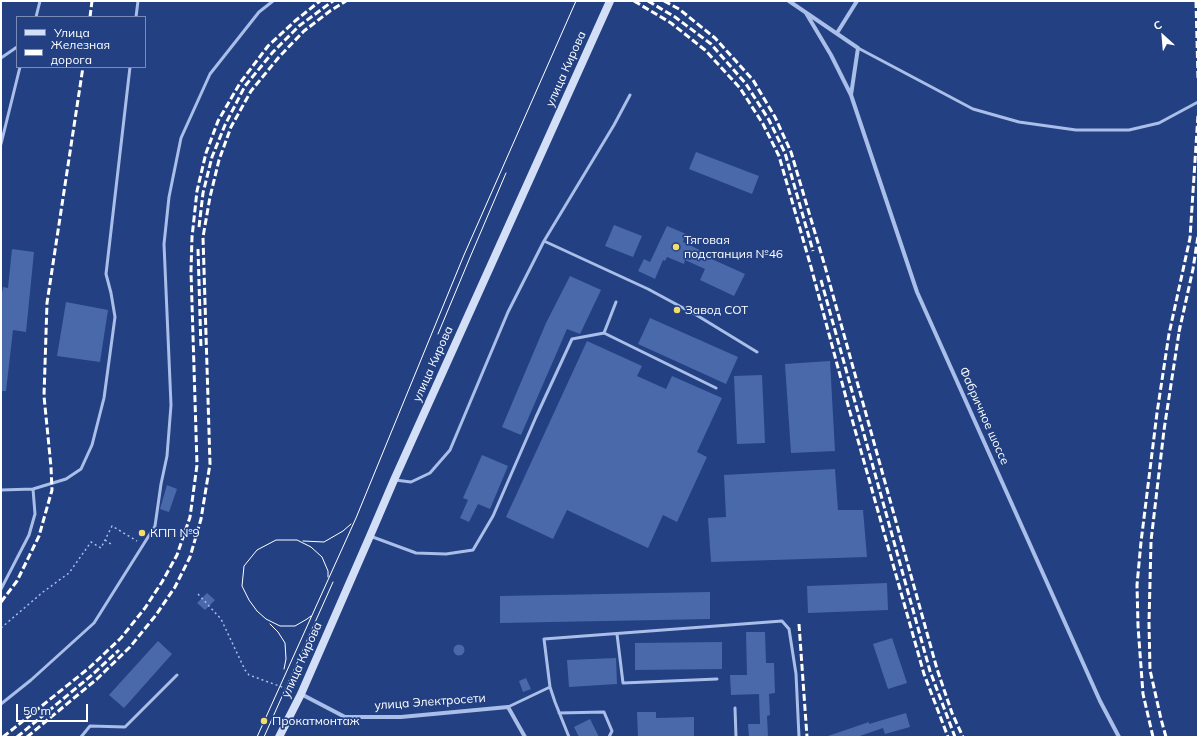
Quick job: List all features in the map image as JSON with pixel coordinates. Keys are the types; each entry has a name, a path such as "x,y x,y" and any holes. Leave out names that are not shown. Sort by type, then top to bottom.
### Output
{"main road":[{"name":"улица Кирова","path":"279,737 301,694 394,480 610,1"}],"street":[{"path":"790,1 858,48"},
{"path":"836,33 857,1"},
{"name":"Фабричное шоссе","path":"805,12 831,55 851,95 917,292 1097,694 1119,737"},
{"name":"Фабричное шоссе","path":"851,95 858,48"},
{"name":"улица Электросети","path":"301,694 345,717 400,717 508,707"},
{"path":"508,707 525,737"}],"lane":[{"path":"36,16 40,1"},
{"path":"136,16 138,1"},
{"path":"1,704 31,680 94,623 155,526 167,456 171,405 164,244 169,197 181,138 210,74 259,12 273,1"},
{"path":"1,58 16,48"},
{"path":"858,48 973,110 1019,122 1076,130 1129,130 1159,123 1198,102"},
{"path":"1,144 20,68"},
{"path":"1,490 33,488 66,479 81,469 92,445 104,398 115,317 106,274 130,68"},
{"path":"394,480 411,482 430,473 450,450 508,312 544,241 614,125 630,94"},
{"path":"544,241 648,289 698,316 757,352"},
{"path":"604,333 616,302"},
{"path":"370,536 416,552 446,554 473,550 493,516 572,339 604,333 716,388"},
{"path":"1,589 29,535 35,514 33,488"},
{"path":"569,737 550,687 544,639 782,621 789,629 796,674 799,737"},
{"path":"617,634 623,683 717,679"},
{"path":"81,737 90,726 125,726 177,675"},
{"path":"508,707 550,687"},
{"path":"735,708 736,737"},
{"path":"559,713 604,712 614,737"},
{"path":"609,737 612,730"}],"path":[{"path":"1,628 43,592 69,573 91,542 101,548 112,526 143,545"},
{"path":"105,540 111,544"},
{"path":"198,594 221,620 245,670 249,675 301,694"}],"building":[{"path":"696,152 759,176 752,194 689,169"},
{"path":"614,225 642,236 633,257 605,246"},
{"path":"667,226 686,234 683,242 706,253 705,256 745,274 734,296 700,280 705,269 685,260 684,264 667,257 665,261 663,260 655,279 638,271 644,259 650,262"},
{"path":"12,249 34,252 26,332 13,330 6,391 1,391 1,293 3,287 8,288"},
{"path":"570,276 601,290 580,334 567,329 521,435 502,427 546,323"},
{"path":"66,302 108,310 100,362 57,356"},
{"path":"650,318 738,357 726,384 638,344"},
{"path":"587,341 642,366 637,376 666,389 672,376 722,398 697,452 707,457 677,522 663,515 648,548 567,510 553,539 506,517"},
{"path":"830,361 835,451 791,453 785,364"},
{"path":"762,375 765,443 737,444 734,376"},
{"path":"482,455 508,466 490,509 478,504 469,522 460,518 468,500 463,498"},
{"path":"835,469 838,510 863,510 867,557 711,562 708,518 726,517 724,475"},
{"path":"167,485 177,489 169,512 160,509"},
{"path":"887,583 888,610 808,613 807,586"},
{"path":"710,592 710,619 500,623 500,596"},
{"path":"207,593 215,600 205,610 197,603"},
{"path":"746,632 765,632 766,663 774,663 775,693 769,694 770,715 767,716 768,737 749,737 748,724 760,724 759,694 731,695 730,675 747,675"},
{"path":"892,638 907,683 888,689 873,644"},
{"path":"158,641 172,654 124,708 109,695"},
{"path":"722,642 722,669 635,670 635,643"},
{"path":"457,645 461,645 463,646 463,654 457,655 454,652 454,648"},
{"path":"616,658 617,684 569,687 567,660"},
{"path":"526,678 531,689 523,692 519,681"},
{"path":"637,712 656,712 656,718 694,717 694,737 638,737"},
{"path":"906,713 910,727 885,734 883,728 857,737 828,736 869,722 869,724"},
{"path":"590,719 599,737 579,737 574,727"}],"tram line":[{"path":"257,737 356,518 464,255 576,1"},
{"path":"438,334 506,173"},
{"path":"303,541 324,542 343,531 351,524"},
{"path":"311,616 295,626 280,626 266,619 257,611 249,600 242,586 244,566 257,550 276,540 297,540 311,547 322,557 328,571 328,577"},
{"path":"264,737 333,582"},
{"path":"270,624 278,632 285,643 286,659 284,669"}],"railway":[{"path":"90,16 92,1"},
{"path":"3,737 89,668 121,638 145,608 177,555 190,517 197,465 191,271 192,237 197,191 206,153 218,121 240,83 268,46 295,21 320,1"},
{"path":"199,227 203,193 212,157 225,125 245,86 273,52 299,26 333,1"},
{"path":"27,737 97,679 130,647 156,615 175,587 190,557 201,519 210,464 203,237 210,197 219,160 231,127 251,91 279,57 304,31 346,1"},
{"path":"634,1 671,23 705,50 740,88 763,124 779,156 924,674 948,737"},
{"path":"648,1 675,17 711,44 746,84 769,120 785,153 813,251"},
{"path":"664,1 679,9 715,38 753,80 775,117 791,152 824,263 937,669 952,713 963,737"},
{"path":"1196,1 1198,78"},
{"path":"1,602 17,581 39,536 52,490 44,396 47,303 83,68"},
{"path":"1153,737 1143,694 1138,626 1137,585 1157,413 1169,334 1190,238 1198,115"},
{"path":"1179,332 1193,269 1198,236"},
{"path":"198,249 201,349"},
{"path":"821,280 930,671 955,737"},
{"path":"1166,737 1150,670 1149,623 1151,541 1164,430 1180,326"},
{"path":"799,624 807,737"},
{"path":"17,737 92,675 119,650"}],"place":[{"name":"Тяговая подстанция №46","path":"676,247"},
{"name":"Завод СОТ","path":"677,310"},
{"name":"КПП №9","path":"142,533"},
{"name":"Прокатмонтаж","path":"264,721"}]}
